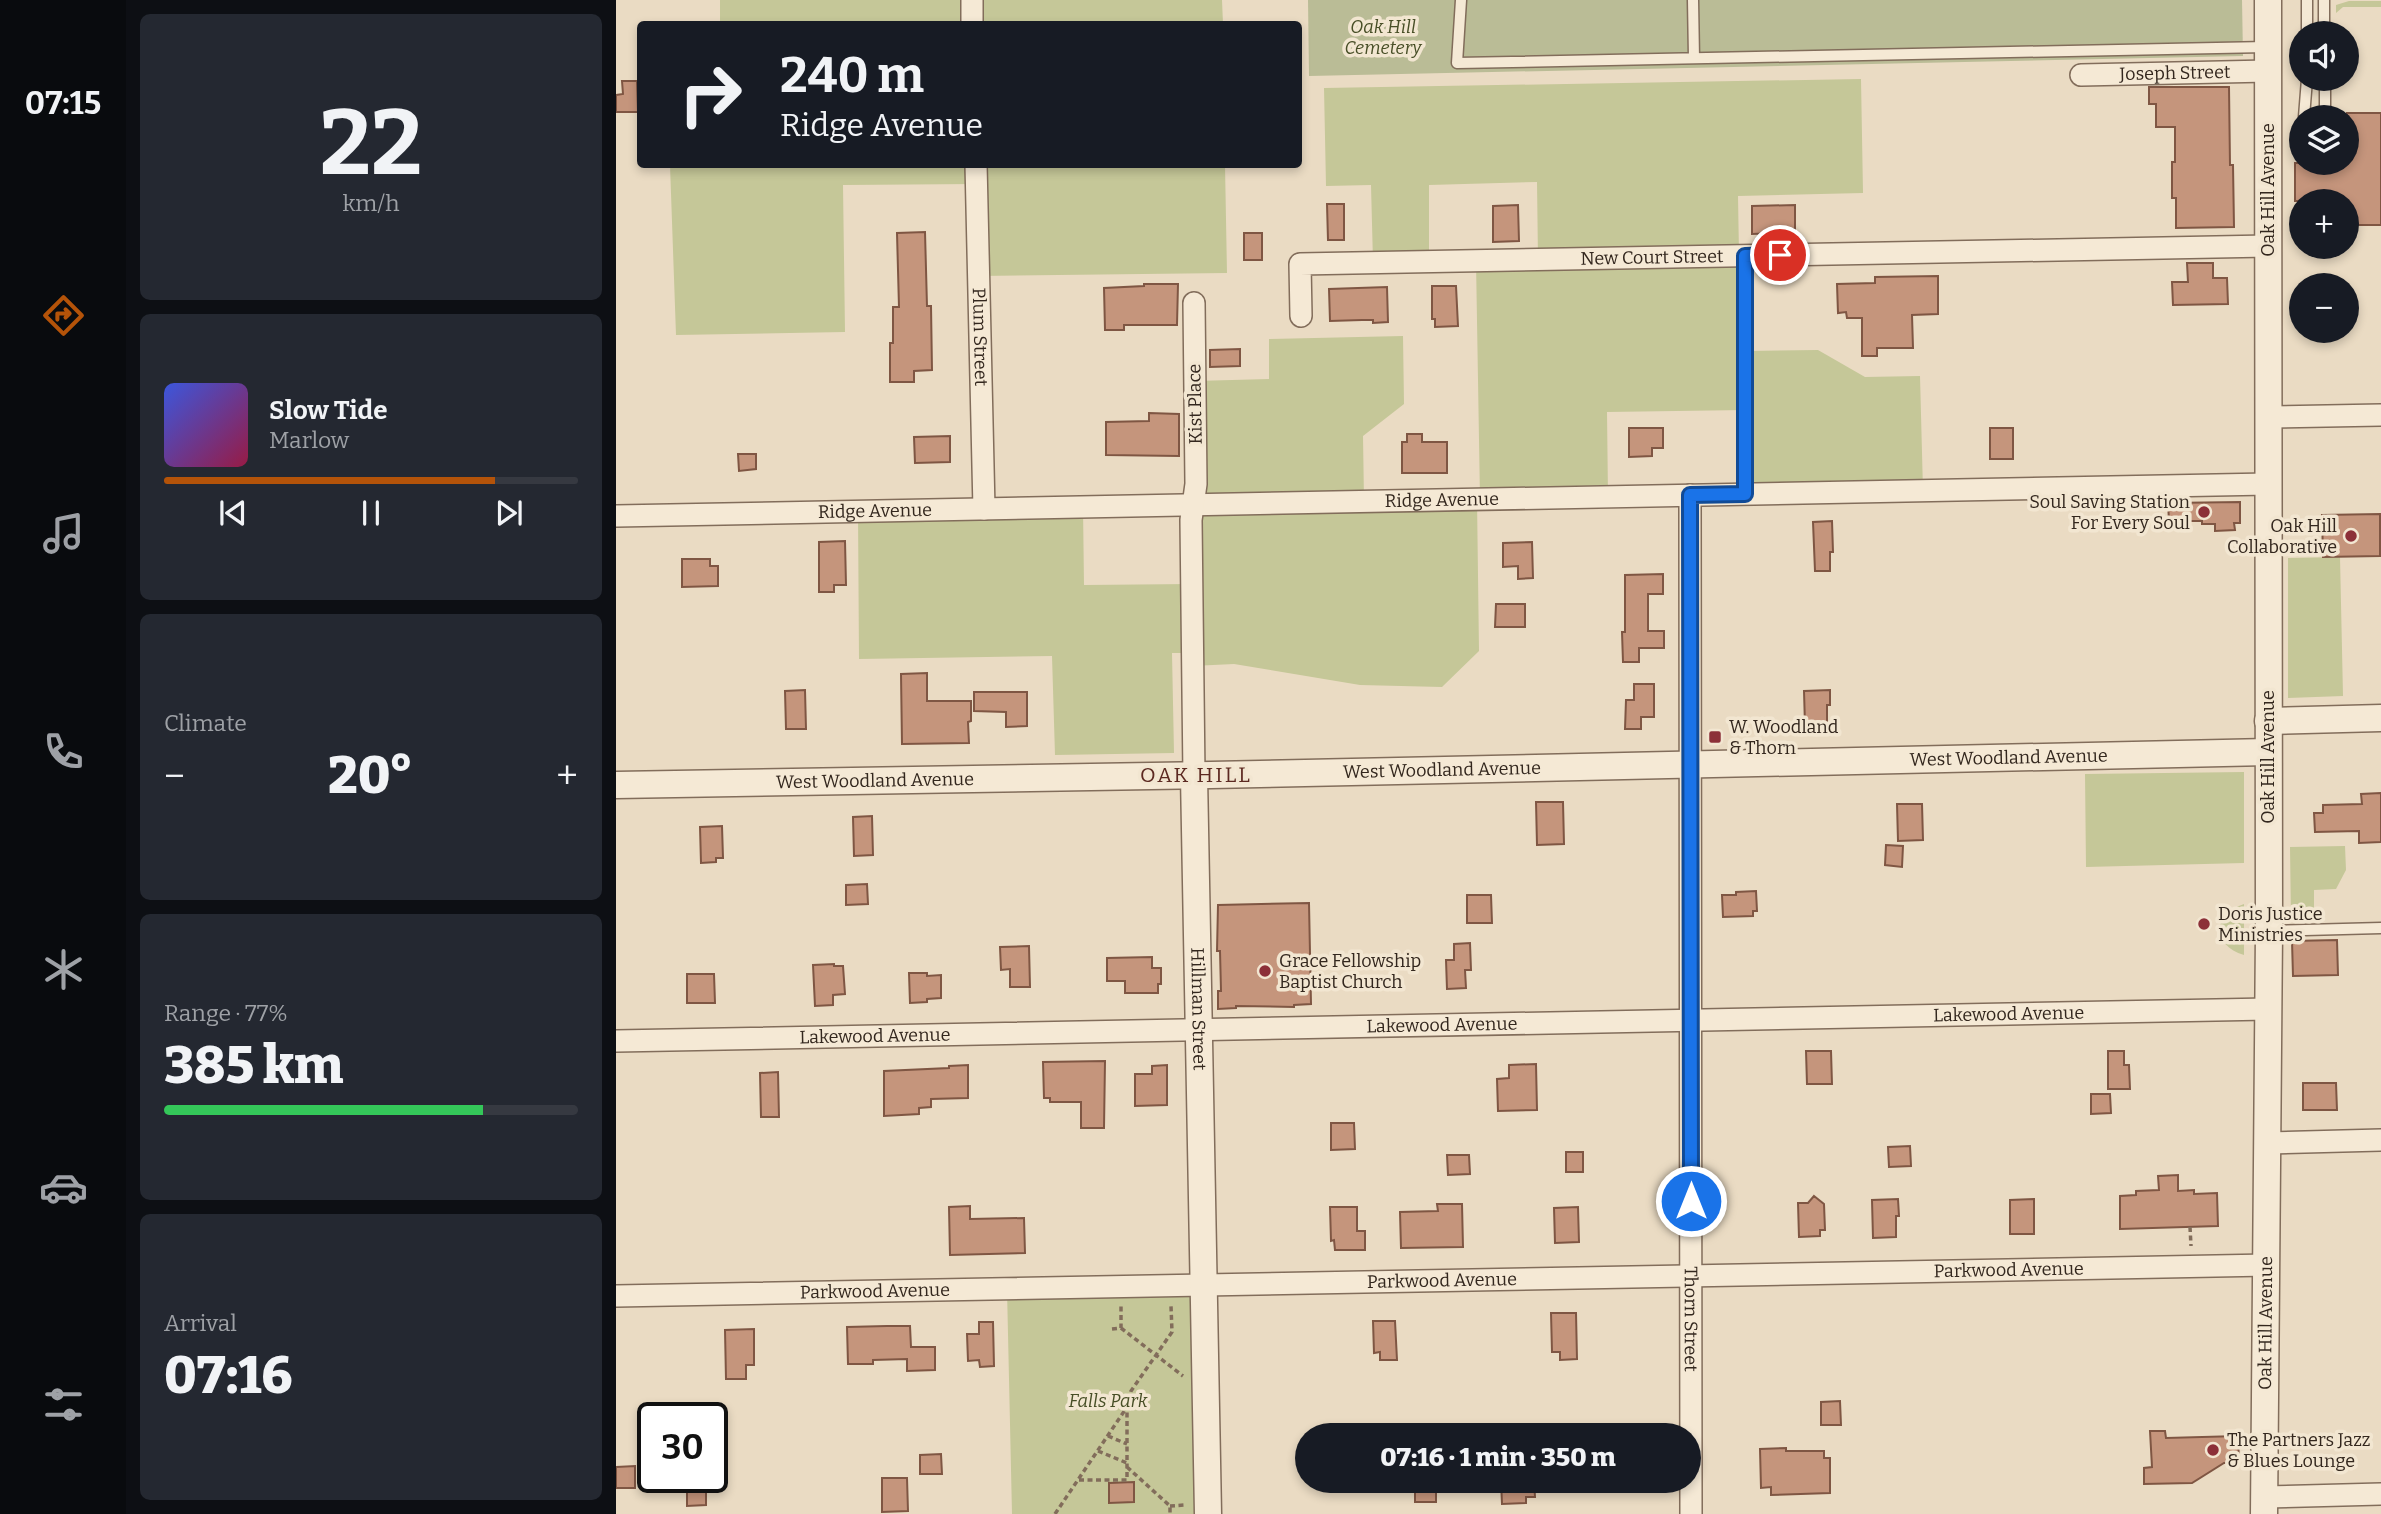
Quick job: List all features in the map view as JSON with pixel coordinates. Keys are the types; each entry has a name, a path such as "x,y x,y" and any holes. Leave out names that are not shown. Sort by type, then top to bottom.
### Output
{"street":[{"path":"972,0 972,21"},
{"name":"Oak Hill Avenue","path":"2264,1506 2269,932 2268,0"},
{"name":"Joseph Street","path":"2081,75 2269,59"},
{"name":"Plum Street","path":"976,168 984,509"},
{"name":"New Court Street","path":"1301,316 1300,264 2268,246"},
{"name":"Kist Place","path":"1194,303 1194,505"},
{"path":"2268,417 2381,415"},
{"name":"Ridge Avenue","path":"616,516 2268,484"},
{"name":"Thorn Street","path":"1690,495 1691,1514"},
{"name":"Hillman Street","path":"1194,505 1191,520 1194,776 1204,1285 1198,1510"},
{"path":"2268,721 2381,718"},
{"name":"West Woodland Avenue","path":"616,785 1194,776 2268,751"},
{"name":"Lakewood Avenue","path":"616,1041 2268,1009"},
{"path":"2268,1143 2381,1140"},
{"name":"Parkwood Avenue","path":"616,1296 2268,1265"},
{"path":"2264,1506 2381,1494"}],"lane":[{"path":"1461,0 1457,63 1694,58 2269,59"},
{"path":"1693,0 1694,58"},
{"path":"2307,0 2307,21"},
{"path":"2324,0 2324,21"},
{"path":"1745,256 1745,494"},
{"path":"2269,932 2381,928"}],"path":[{"path":"2190,1227 2191,1247"},
{"path":"1079,1479 1127,1480 1127,1407 1131,1391 1172,1332 1171,1304"},
{"path":"1121,1305 1121,1328"},
{"path":"1112,1329 1121,1328 1186,1378"},
{"path":"1172,1332 1185,1332"},
{"path":"1055,1514 1127,1407"},
{"path":"1108,1436 1127,1444"},
{"path":"1098,1451 1127,1465 1170,1506 1198,1510"},
{"path":"1170,1506 1170,1514"}],"green space":[{"path":"720,0 1222,0 1223,21 720,21"},
{"name":"Oak Hill Cemetery","path":"1308,0 2242,0 2243,56 1309,76"},
{"path":"2349,1 2381,1 2381,7 2343,7 2336,13 2336,5"},
{"path":"1861,79 1863,193 1738,196 1746,351 1818,350 1865,377 1920,376 1923,491 1745,494 1745,410 1607,412 1608,497 1480,499 1476,261 1538,259 1537,182 1429,185 1429,261 1373,262 1371,185 1326,186 1324,88"},
{"path":"670,168 1225,168 1227,273 978,276 976,184 843,185 845,332 676,335"},
{"path":"1403,336 1404,404 1363,436 1364,501 1477,499 1479,651 1442,687 1360,685 1234,664 1192,666 1192,653 1172,653 1174,753 1055,755 1052,656 859,659 858,512 1083,507 1084,585 1191,584 1195,381 1269,379 1269,339"},
{"path":"2340,557 2343,696 2288,698 2288,558"},
{"path":"2244,772 2244,863 2086,867 2085,774"},
{"path":"2345,846 2346,870 2336,889 2314,890 2314,919 2291,920 2290,847"},
{"path":"2244,904 2244,955 2226,944 2220,930 2226,915"},
{"name":"Falls Park","path":"1204,1285 1208,1514 1012,1514 1007,1289"}],"building":[{"path":"622,81 637,81 637,112 616,112 616,95 623,94"},
{"path":"2149,87 2229,87 2234,227 2176,228 2176,198 2172,198 2175,127 2156,127 2156,104 2149,104"},
{"path":"2359,113 2381,113 2381,225 2359,225 2359,189 2295,189 2295,175 2359,175"},
{"path":"1327,204 1344,204 1344,240 1328,240"},
{"path":"1518,205 1519,241 1493,242 1493,206"},
{"path":"1795,205 1795,229 1752,234 1752,206"},
{"path":"925,232 927,306 931,306 932,370 914,371 914,382 890,382 893,307 899,307 897,233"},
{"path":"1244,233 1262,233 1262,260 1244,260"},
{"path":"2187,263 2213,263 2213,278 2227,278 2228,304 2173,305 2172,282 2188,282"},
{"path":"1938,276 1938,314 1912,315 1913,348 1877,348 1877,356 1862,356 1862,318 1847,318 1846,312 1838,313 1837,284 1875,283 1875,277"},
{"path":"1178,284 1177,325 1124,325 1124,330 1105,330 1104,288"},
{"path":"1432,286 1456,286 1458,326 1435,327 1435,319 1432,319"},
{"path":"1387,287 1388,322 1330,321 1329,289"},
{"path":"1240,349 1240,366 1210,367 1210,350"},
{"path":"1149,413 1179,414 1179,456 1106,455 1106,422 1149,421"},
{"path":"1629,428 1663,428 1663,448 1652,448 1652,456 1629,457"},
{"path":"1990,428 2013,428 2013,459 1990,459"},
{"path":"1407,434 1422,434 1422,442 1447,442 1447,473 1402,473 1402,442 1407,442"},
{"path":"950,436 950,462 915,463 914,437"},
{"path":"738,454 756,454 756,469 739,471"},
{"name":"Soul Saving Station For Every Soul","path":"2240,502 2240,523 2234,523 2235,530 2215,531 2215,524 2202,524 2202,521 2169,521 2168,503"},
{"name":"Oak Hill Collaborative","path":"2380,514 2380,556 2323,557 2322,515"},
{"path":"1832,521 1833,552 1830,552 1830,571 1815,571 1813,522"},
{"path":"845,541 846,585 834,585 834,592 819,592 819,542"},
{"path":"1532,542 1533,578 1518,579 1518,566 1503,567 1503,543"},
{"path":"682,559 710,559 710,566 718,566 718,586 682,587"},
{"path":"1663,574 1663,594 1648,594 1648,631 1664,631 1664,648 1639,648 1639,662 1623,662 1625,575"},
{"path":"1496,604 1525,604 1525,627 1495,627"},
{"path":"927,673 927,701 971,701 969,743 902,744 901,674"},
{"path":"1634,684 1654,684 1654,717 1641,717 1641,729 1625,729 1626,700 1634,700"},
{"path":"805,690 806,729 786,729 785,691"},
{"path":"1830,690 1827,724 1805,725 1804,691"},
{"path":"974,692 1027,692 1027,726 1006,727 1006,712 974,711"},
{"path":"2381,793 2381,842 2359,843 2359,831 2315,832 2314,813 2323,813 2323,805 2362,804 2361,794"},
{"path":"1536,802 1563,802 1564,844 1537,845"},
{"path":"1897,804 1922,804 1923,840 1898,841"},
{"path":"872,816 873,855 854,856 853,817"},
{"path":"722,826 723,858 716,858 716,862 701,863 700,827"},
{"path":"1886,845 1903,846 1902,867 1885,865"},
{"path":"867,884 868,904 846,905 846,885"},
{"path":"1756,891 1757,911 1753,911 1753,916 1723,917 1722,895"},
{"path":"1467,895 1491,895 1492,923 1467,923"},
{"name":"Grace Fellowship Baptist Church","path":"1309,903 1311,1004 1218,1009 1218,991 1221,991 1220,951 1217,951 1218,905"},
{"path":"2337,940 2338,975 2293,976 2292,941"},
{"path":"1470,943 1471,970 1465,970 1466,988 1447,989 1446,960 1454,960 1454,944"},
{"path":"1029,946 1030,987 1010,987 1010,969 1001,970 1000,947"},
{"path":"1152,957 1152,968 1161,968 1158,993 1125,993 1125,981 1107,981 1107,958"},
{"path":"813,965 843,966 845,994 833,995 833,1005 815,1006"},
{"path":"909,973 941,975 941,998 910,1003"},
{"path":"687,974 714,974 715,1003 687,1003"},
{"path":"1806,1051 1831,1051 1832,1084 1807,1084"},
{"path":"2108,1051 2124,1051 2124,1065 2129,1065 2130,1089 2108,1089"},
{"path":"1105,1061 1104,1128 1081,1128 1081,1102 1050,1102 1050,1098 1044,1098 1043,1062"},
{"path":"1536,1064 1537,1110 1498,1111 1497,1079 1509,1078 1509,1065"},
{"path":"968,1065 968,1098 931,1099 931,1107 919,1108 919,1114 884,1116 884,1071"},
{"path":"1167,1065 1167,1105 1135,1106 1135,1074 1152,1074 1152,1066"},
{"path":"778,1072 779,1117 761,1117 760,1073"},
{"path":"2303,1083 2336,1083 2337,1110 2303,1110"},
{"path":"2091,1094 2110,1094 2111,1113 2091,1114"},
{"path":"1331,1123 1354,1123 1355,1149 1331,1150"},
{"path":"1910,1146 1911,1166 1889,1167 1888,1147"},
{"path":"1566,1152 1583,1152 1583,1172 1566,1172"},
{"path":"1447,1155 1469,1155 1470,1174 1448,1175"},
{"path":"2178,1175 2178,1191 2194,1190 2194,1194 2217,1193 2218,1226 2120,1229 2120,1196 2136,1195 2136,1191 2159,1190 2158,1176"},
{"path":"1814,1196 1824,1204 1825,1230 1820,1230 1820,1236 1799,1237 1798,1203 1808,1203"},
{"path":"1898,1199 1896,1237 1873,1238 1872,1200"},
{"path":"2034,1199 2034,1234 2010,1234 2010,1200"},
{"path":"1437,1204 1462,1204 1463,1247 1401,1248 1400,1212 1438,1211"},
{"path":"970,1206 970,1219 1024,1218 1025,1253 950,1255 949,1207"},
{"path":"1330,1207 1357,1207 1357,1231 1365,1231 1365,1250 1335,1250 1334,1240 1331,1241"},
{"path":"1578,1207 1579,1242 1555,1243 1554,1208"},
{"path":"1551,1313 1576,1313 1577,1359 1560,1360 1560,1352 1552,1352"},
{"path":"1373,1321 1395,1321 1397,1360 1380,1360 1380,1352 1374,1353"},
{"path":"979,1322 993,1322 994,1366 980,1367 979,1360 968,1361 967,1334 979,1334"},
{"path":"910,1326 911,1347 935,1347 935,1370 907,1371 907,1359 873,1360 873,1364 848,1364 847,1327"},
{"path":"754,1329 754,1365 746,1365 746,1379 726,1379 725,1330"},
{"path":"1840,1401 1841,1425 1821,1425 1821,1402"},
{"name":"The Partners Jazz & Blues Lounge","path":"2150,1431 2165,1431 2166,1438 2238,1436 2239,1463 2224,1463 2192,1483 2144,1484 2144,1468 2152,1467"},
{"path":"1786,1448 1786,1451 1824,1451 1824,1458 1830,1458 1830,1493 1771,1495 1771,1487 1761,1488 1760,1449"},
{"path":"941,1454 942,1474 920,1474 920,1455"},
{"path":"635,1466 635,1488 616,1488 616,1467"},
{"path":"882,1478 907,1478 908,1511 882,1512"},
{"path":"1134,1482 1134,1502 1109,1503 1109,1483"},
{"path":"687,1493 706,1493 706,1505 687,1506"},
{"path":"1415,1493 1436,1493 1436,1502 1415,1502"},
{"path":"1502,1493 1535,1493 1535,1497 1526,1497 1526,1503 1502,1504"}],"place":[{"name":"Soul Saving Station For Every Soul","path":"2204,512"},
{"name":"Oak Hill Collaborative","path":"2351,536"},
{"name":"W. Woodland & Thorn","path":"1715,737"},
{"name":"Doris Justice Ministries","path":"2204,924"},
{"name":"Grace Fellowship Baptist Church","path":"1265,971"},
{"name":"The Partners Jazz & Blues Lounge","path":"2213,1450"}],"district":[{"name":"OAK HILL","path":"1196,775"}],"route":[{"path":"1691,1201 1690,495 1745,494 1745,256 1780,255"}]}
